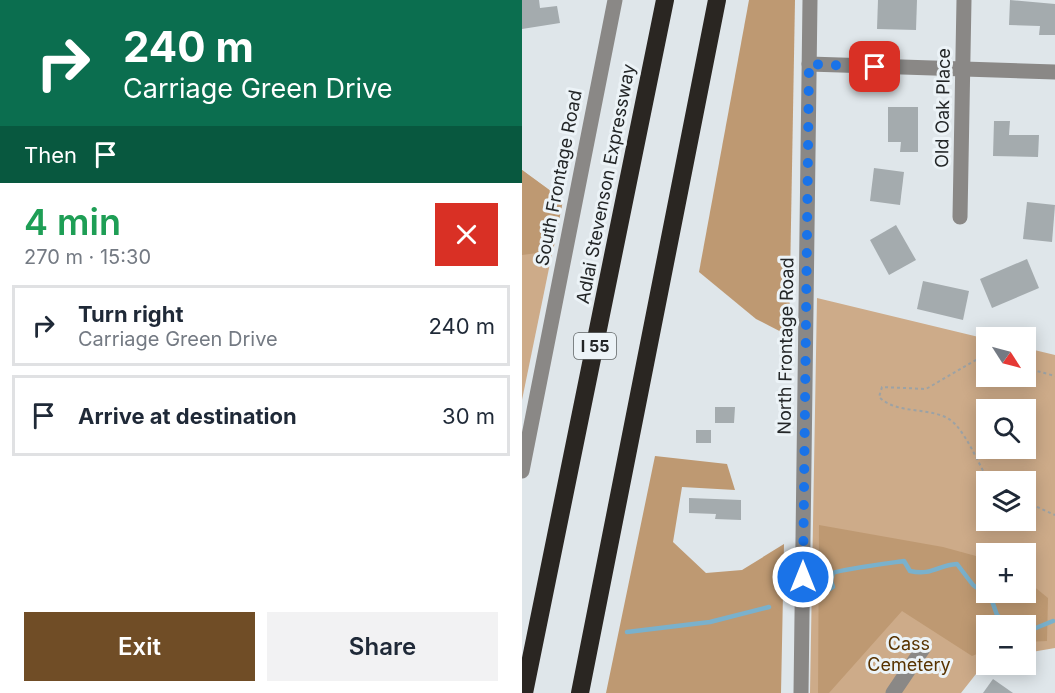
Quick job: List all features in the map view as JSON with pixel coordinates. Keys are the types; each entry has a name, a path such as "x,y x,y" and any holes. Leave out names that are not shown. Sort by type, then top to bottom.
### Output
{"highway":[{"name":"Adlai Stevenson Expressway","path":"524,693 665,0"},
{"path":"580,693 717,0"}],"street":[{"name":"South Frontage Road","path":"522,471 615,0"},
{"name":"North Frontage Road","path":"801,693 810,0"},
{"name":"Old Oak Place","path":"960,218 964,0"},
{"path":"809,64 1055,72"},
{"path":"893,693 924,647"}],"path":[{"path":"976,360 926,389 882,387 879,397 888,405 943,417 956,424 983,471"},
{"path":"1036,371 1055,376"},
{"path":"1036,506 1055,515"}],"green space":[{"path":"522,170 563,200 522,400"},
{"name":"Cass Cemetery","path":"817,298 976,336 976,387 1036,387 1036,350 1055,355 1055,648 1036,651 1036,615 976,615 976,674 961,693 810,693"}],"shaded area":[{"path":"749,0 795,0 789,336 756,319 699,272"},
{"path":"522,170 563,200 553,251 522,255"},
{"path":"655,456 727,464 735,490 682,487 673,542 706,573 742,570 784,544 781,693 606,693"},
{"path":"819,525 943,547 976,556 976,603 1036,603 1036,588 1048,598 1047,641 1036,642 1036,615 976,615 976,654 972,656 902,611 829,693 818,693"}],"building":[{"path":"522,0 539,0 540,8 557,6 560,23 522,29"},
{"path":"878,0 917,0 916,30 877,29"},
{"path":"1010,0 1055,4 1055,35 1039,35 1040,26 1009,25"},
{"path":"888,107 918,107 918,152 900,152 901,142 888,142"},
{"path":"994,121 1010,121 1009,135 1039,135 1038,157 993,156"},
{"path":"874,168 904,172 900,205 870,201"},
{"path":"1027,202 1055,205 1052,242 1023,239"},
{"path":"896,225 916,260 889,275 870,240"},
{"path":"1027,259 1039,288 992,308 980,279"},
{"path":"923,281 969,291 963,320 917,309"},
{"path":"715,407 735,407 734,423 715,423"},
{"path":"696,430 711,430 711,443 696,443"},
{"path":"689,498 741,500 741,520 715,519 716,514 689,513"},
{"path":"993,679 1013,693 983,693"}],"waterway":[{"path":"827,591 833,587 831,581 833,573 846,570 904,561 910,571 924,572 957,564 973,585 991,598 997,615"},
{"path":"627,632 710,622 769,607"},
{"path":"1036,628 1053,621"}],"route":[{"path":"803,577 809,64 875,67"}]}
